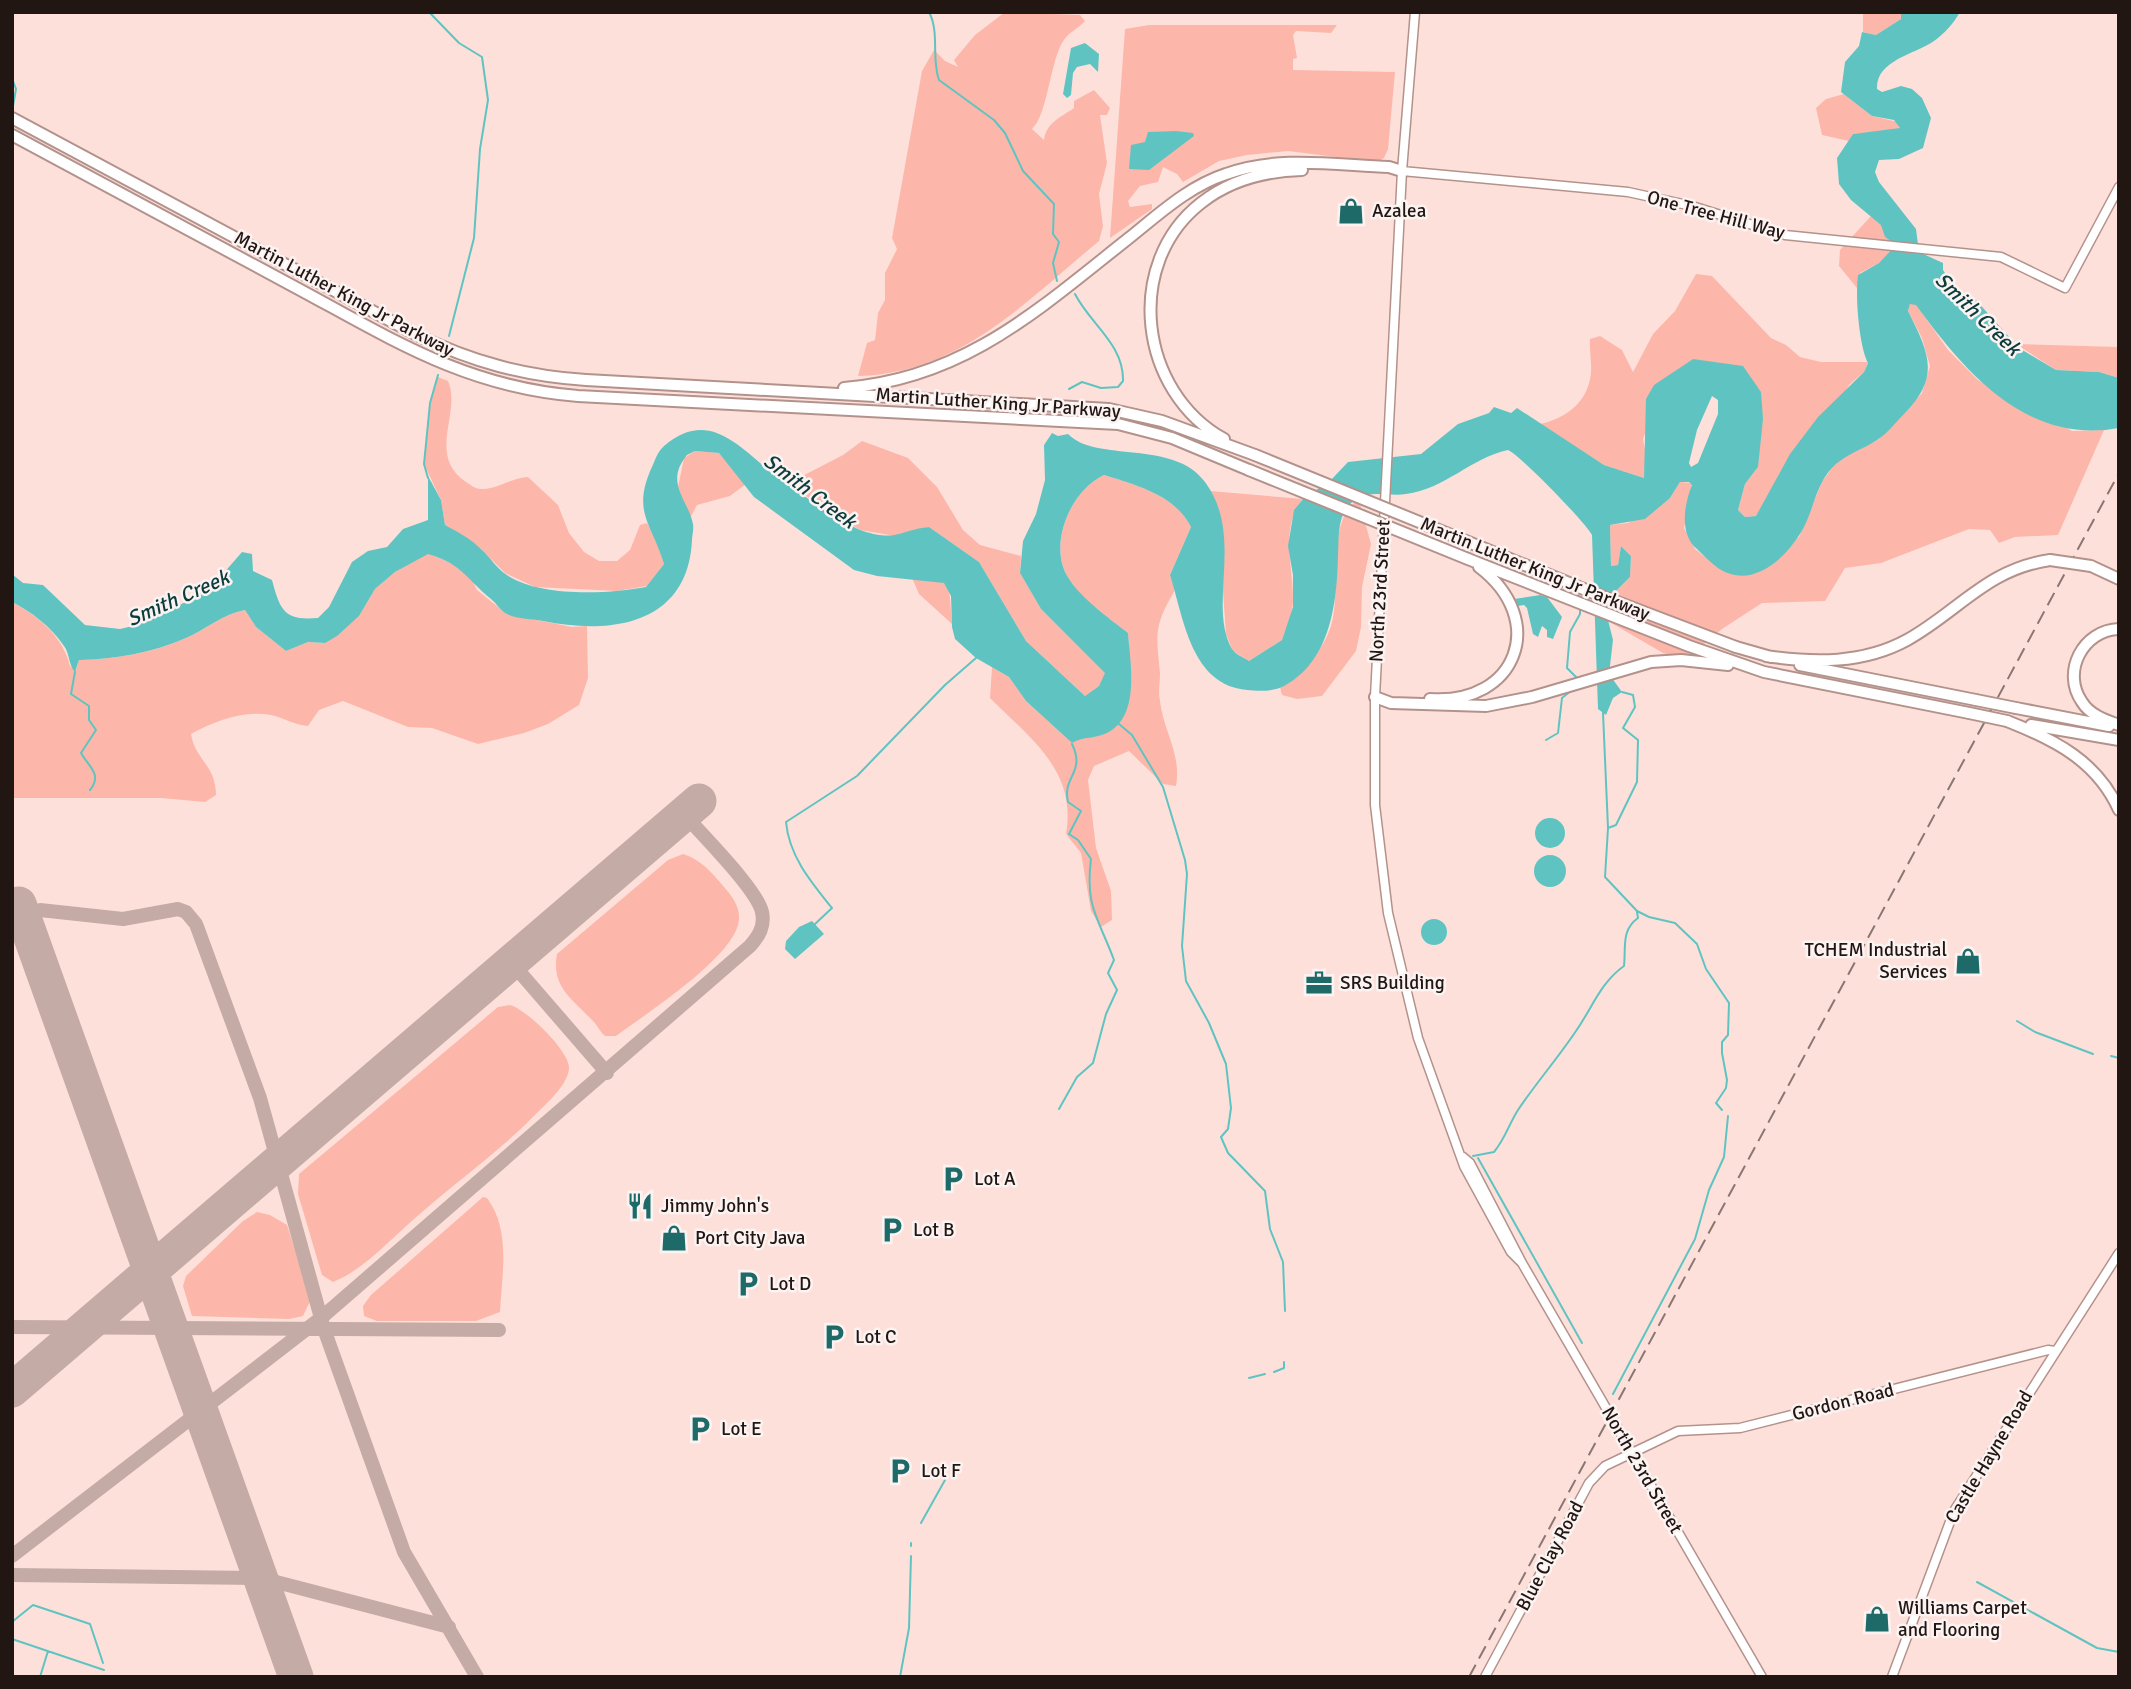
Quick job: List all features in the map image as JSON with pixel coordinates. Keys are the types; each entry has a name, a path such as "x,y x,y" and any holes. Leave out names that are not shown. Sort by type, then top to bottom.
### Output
{"highway":[{"name":"Martin Luther King Jr Parkway","path":"12,118 417,335 467,358 545,377 1109,409 1163,421 1255,455 1591,592 1736,647 1821,670 2119,726"},
{"name":"Martin Luther King Jr Parkway","path":"12,135 396,342 455,370 498,384 531,391 590,397 1118,424 1172,438 1731,664"},
{"path":"803,391 898,380 933,370 974,352 1017,326 1185,195 1225,174 1284,163 1389,167 1402,171"},
{"path":"1255,455 1217,435 1194,416 1175,393 1159,363 1150,306 1156,271 1170,240 1199,204 1246,178 1284,170 1390,174 1402,171"},
{"path":"1375,697 1437,699 1468,696 1489,686 1504,671 1515,649 1517,624 1514,609 1502,587 1468,559"},
{"path":"1766,656 1848,660 1886,649 1928,627 1994,577 2020,566 2050,560 2091,566 2119,579"},
{"path":"2119,629 2106,631 2089,641 2079,653 2073,674 2082,703 2095,715 2119,726"},
{"path":"1375,697 1391,703 1486,706 1518,701 1661,661 1693,660 1731,664 2007,721 2119,740"},
{"path":"2007,721 2062,744 2080,758 2106,787 2119,810"}],"main road":[{"name":"North 23rd Street","path":"1415,12 1402,171 1375,697 1375,805 1393,942 1422,1051 1472,1181 1511,1252 1522,1263 1762,1677"},
{"name":"One Tree Hill Way","path":"1402,171 1628,192 1692,206 1769,232 1993,256 2018,264 2065,288 2119,187"},
{"name":"Castle Hayne Road","path":"1892,1677 1954,1511 2119,1253"},
{"name":"Gordon Road","path":"1632,1453 1678,1431 1740,1428 2049,1350 2055,1351"},
{"name":"Blue Clay Road","path":"1485,1677 1589,1483 1601,1468 1632,1453"}],"shaded area":[{"path":"1005,12 1080,15 1085,21 1062,43 1054,63 1045,102 1032,129 1044,140 1051,125 1074,108 1074,101 1094,90 1110,108 1107,115 1100,115 1107,163 1099,194 1103,226 1099,241 1017,310 989,331 959,348 928,362 895,372 858,376 867,343 875,340 878,313 885,300 885,273 897,249 892,238 922,71 934,50 945,61 958,67 954,60 975,35"},
{"path":"1863,12 1901,12 1901,19 1876,35 1863,32"},
{"path":"1149,25 1337,25 1331,33 1296,31 1293,35 1297,58 1293,59 1293,70 1395,72 1388,149 1384,158 1377,162 1288,151 1247,155 1219,161 1183,182 1177,174 1163,167 1158,182 1140,186 1128,201 1130,207 1152,204 1152,209 1110,238 1125,29"},
{"path":"1844,94 1872,116 1898,122 1900,129 1853,134 1849,141 1822,135 1816,108 1826,99"},
{"path":"1871,216 1882,225 1885,237 1897,245 1879,263 1860,273 1857,288 1839,266 1840,250"},
{"path":"1696,274 1712,276 1771,338 1786,345 1800,357 1821,362 1868,362 1864,372 1850,384 1756,516 1745,517 1738,510 1745,484 1758,467 1693,359 1667,377 1643,439 1646,454 1644,478 1604,465 1540,424 1565,414 1583,396 1591,374 1590,339 1600,336 1622,350 1633,372 1653,334 1675,311"},
{"path":"1910,304 1916,304 1948,350 1978,380 2072,431 2104,430 2058,535 2015,537 1999,543 1990,530 1969,529 1881,563 1845,568 1825,601 1762,603 1722,629 1686,659 1663,653 1608,621 1613,594 1630,577 1631,556 1621,546 1618,565 1611,566 1610,525 1628,523 1670,498 1680,482 1692,483 1684,528 1695,549 1721,570 1751,573 1799,537 1822,482 1832,468 1845,456 1879,439 1922,393 1930,366 1922,338 1908,311"},
{"path":"2016,344 2119,347 2119,378 2099,372 2056,370"},
{"path":"438,377 448,381 451,393 446,446 454,471 475,488 481,489 528,477 558,505 569,533 584,552 599,561 617,561 630,550 640,525 647,523 657,540 664,564 647,586 617,591 535,587 505,573 481,549 445,525 441,500 424,464 430,403"},
{"path":"862,441 908,458 937,487 963,530 980,545 1021,556 1020,573 1041,609 1106,673 1099,686 1085,696 1026,641 979,562 929,527 896,536 860,530 787,484 843,455"},
{"path":"695,451 719,453 746,484 730,496 697,505 690,518 677,492 684,458"},
{"path":"1104,475 1141,487 1165,499 1184,516 1191,527 1170,575 1175,590 1163,613 1157,639 1159,698 1174,753 1176,786 1163,784 1129,751 1094,766 1088,780 1096,848 1111,891 1112,920 1101,927 1091,911 1081,853 1066,834 1068,812 1065,792 1058,774 1035,742 990,698 992,667 1009,677 1026,701 1072,743 1084,736 1097,736 1129,651 1128,633 1076,589 1065,572 1060,544 1067,516 1074,503 1083,491"},
{"path":"1210,491 1303,499 1291,522 1289,549 1293,602 1289,621 1282,640 1249,661 1233,651 1226,634 1217,506"},
{"path":"1359,500 1371,544 1362,587 1361,627 1356,651 1322,696 1297,699 1282,695 1280,687 1304,669 1328,635 1334,612 1338,538 1348,509"},
{"path":"428,553 461,568 471,578 477,590 507,614 572,627 587,626 588,678 579,705 548,724 478,744 432,728 408,727 343,701 319,710 308,726 271,715 240,715 191,734 215,785 216,795 205,802 161,798 12,798 12,602 48,628 62,645 70,666 76,670 79,660 121,657 160,648 245,610 256,627 286,651 308,642 325,643 359,616 375,589 395,572"},
{"path":"912,578 941,580 949,587 952,624 919,594"},
{"path":"683,854 706,867 731,895 738,909 738,925 731,939 703,970 616,1036 605,1036 564,991 557,975 557,954 668,860"},
{"path":"510,1005 526,1014 563,1052 569,1069 563,1083 552,1098 514,1135 357,1269 333,1282 322,1275 298,1194 299,1174 498,1007"},
{"path":"483,1197 487,1198 495,1211 502,1238 500,1312 476,1321 377,1321 364,1316 363,1306 371,1295"},
{"path":"257,1212 270,1215 287,1225 311,1299 303,1316 289,1319 192,1316 183,1286 186,1276 243,1221"}],"water":[{"name":"Smith Creek","path":"1901,12 1960,12 1938,38 1889,65 1878,79 1877,89 1882,92 1901,86 1912,89 1922,98 1931,118 1923,148 1899,159 1879,160 1875,172 1879,182 1916,229 1919,252 1943,263 1943,270 1958,293 1975,299 2019,348 2056,370 2099,372 2119,378 2119,428 2086,430 2055,425 2027,414 2001,398 1977,378 1955,355 1916,305 1910,304 1908,311 1926,352 1928,364 1923,388 1916,401 1884,435 1842,459 1832,468 1819,488 1799,536 1771,566 1747,575 1734,575 1718,568 1691,543 1685,527 1685,510 1692,485 1689,482 1680,482 1670,498 1645,519 1610,525 1611,566 1618,565 1621,546 1631,556 1630,577 1613,594 1608,620 1613,640 1609,674 1622,692 1613,698 1606,715 1598,709 1592,535 1552,490 1508,450 1420,491 1399,495 1363,496 1350,504 1341,521 1333,611 1321,646 1300,675 1284,686 1266,691 1228,685 1213,676 1193,647 1170,575 1191,527 1184,516 1165,499 1141,487 1104,475 1093,482 1083,491 1067,516 1060,544 1061,559 1065,572 1077,589 1093,606 1128,633 1131,688 1125,714 1118,725 1103,735 1072,743 1026,701 1009,677 976,658 955,639 951,596 944,583 877,576 854,570 754,497 719,453 695,451 687,455 680,465 677,483 693,528 687,568 677,590 661,607 642,618 619,624 569,625 511,616 457,568 428,554 395,572 375,589 359,616 325,643 308,642 286,651 256,627 245,610 160,648 120,657 79,660 75,672 66,649 47,626 12,602 12,574 23,583 43,585 85,625 120,629 137,625 192,599 215,583 242,552 252,554 253,571 272,580 285,611 298,618 318,618 329,607 352,562 368,551 387,547 403,529 428,520 428,476 441,500 445,525 473,542 504,573 518,581 534,587 573,592 646,587 664,564 644,508 643,497 651,469 662,448 681,435 696,430 711,431 725,436 777,477 863,531 891,535 929,527 979,562 1026,641 1085,696 1099,686 1105,673 1041,609 1020,573 1023,541 1036,514 1045,480 1044,445 1052,433 1058,436 1068,434 1081,443 1097,448 1174,460 1191,469 1205,482 1217,503 1223,525 1225,631 1233,651 1249,661 1282,640 1293,607 1293,575 1288,546 1294,510 1304,498 1330,481 1348,462 1421,454 1458,424 1489,413 1494,407 1511,413 1517,408 1604,465 1644,478 1646,399 1654,385 1693,359 1743,366 1761,392 1763,419 1758,467 1745,484 1738,510 1745,517 1756,516 1790,454 1818,417 1864,372 1868,363 1858,320 1858,275 1879,263 1896,245 1885,237 1881,225 1851,200 1839,184 1837,158 1853,134 1900,128 1894,120 1872,116 1841,92 1845,62 1859,46 1862,32 1876,35 1901,19","holes":["1712,396 1718,400 1718,414 1698,463 1691,467 1689,463 1697,430"]},
{"path":"1085,43 1099,54 1098,72 1090,64 1077,67 1073,73 1071,95 1067,98 1063,94 1071,48"},
{"path":"1148,132 1193,133 1194,136 1149,170 1129,169 1131,145 1145,142"},
{"path":"1540,595 1547,597 1562,617 1553,639 1547,637 1547,630 1542,626 1538,637 1533,634 1527,608 1524,605 1518,606 1514,599"},
{"path":"1550,818 1561,822 1565,833 1561,844 1550,848 1539,844 1535,833 1539,822"},
{"path":"1550,855 1561,860 1566,871 1561,882 1550,887 1539,882 1534,871 1539,860"},
{"path":"1434,919 1443,923 1447,932 1443,941 1434,945 1425,941 1421,932 1425,923"},
{"path":"812,921 824,934 795,959 785,949 786,941 799,927"}],"waterway":[{"path":"429,12 459,43 482,57 488,100 480,149 474,238 449,336"},
{"path":"929,12 934,28 939,80 994,120 1005,133 1023,171 1054,204 1053,234 1059,242 1053,263 1057,281"},
{"path":"12,78 16,89 13,106"},
{"path":"1069,389 1082,382 1101,388 1118,387 1123,381 1122,368 1112,345 1075,294"},
{"path":"428,478 424,464 430,403 438,375"},
{"path":"1577,678 1567,668 1570,632 1580,614 1580,607"},
{"path":"815,924 832,908 796,857 786,822 857,776 945,685 976,658"},
{"path":"75,672 71,694 89,706 89,720 96,730 81,753 95,775 90,790"},
{"path":"1546,740 1558,733 1562,698 1572,690"},
{"path":"1608,828 1616,825 1637,782 1638,740 1623,728 1635,707 1633,695 1622,692"},
{"path":"1603,713 1608,828 1605,877 1637,911 1649,917 1675,923 1697,944 1706,969 1729,1003 1728,1035 1722,1042 1726,1088 1716,1103 1722,1110"},
{"path":"1119,724 1132,735 1163,787 1185,860 1187,874 1182,946 1186,981 1209,1023 1226,1064 1231,1108 1228,1129 1221,1137 1228,1153 1265,1191 1270,1229 1283,1262 1285,1311"},
{"path":"1059,1109 1077,1077 1093,1063 1106,1014 1117,990 1108,973 1114,960 1091,901 1091,859 1078,840 1069,834 1081,811 1068,802 1068,786 1076,762 1072,744"},
{"path":"1473,1156 1494,1152 1518,1110 1569,1041 1603,988 1624,966 1627,933 1638,918 1637,912"},
{"path":"2017,1021 2035,1032 2093,1054"},
{"path":"2111,1056 2119,1058"},
{"path":"1613,1394 1695,1239 1709,1190 1724,1157 1728,1116"},
{"path":"1478,1158 1582,1343"},
{"path":"1274,1372 1284,1368 1284,1362"},
{"path":"1249,1378 1265,1374"},
{"path":"921,1523 945,1480"},
{"path":"900,1677 909,1628 911,1556"},
{"path":"1977,1582 2097,1648 2119,1652"},
{"path":"12,1622 33,1605 90,1624 103,1663"},
{"path":"12,1639 104,1670"},
{"path":"40,1677 48,1651"}],"taxiway":[{"path":"12,1556 321,1318 750,946 762,926 763,917 758,902 740,876 684,814"},
{"path":"12,920 40,910 123,919 178,909 186,912 196,924 260,1098 324,1329 404,1552 477,1677"},
{"path":"511,962 607,1073"},
{"path":"12,1327 499,1330"},
{"path":"12,1575 261,1578 449,1627"}],"runway":[{"path":"12,1390 699,801"},
{"path":"19,904 296,1677"}],"railway":[{"path":"1469,1677 2119,473"}],"place":[{"name":"Azalea","path":"1351,211"},
{"name":"TCHEM Industrial Services","path":"1968,961"},
{"name":"SRS Building","path":"1319,983"},
{"name":"Lot A","path":"953,1179"},
{"name":"Jimmy John's","path":"640,1206"},
{"name":"Lot B","path":"892,1230"},
{"name":"Port City Java","path":"674,1238"},
{"name":"Lot D","path":"748,1284"},
{"name":"Lot C","path":"834,1337"},
{"name":"Lot E","path":"700,1429"},
{"name":"Lot F","path":"900,1471"},
{"name":"Williams Carpet and Flooring","path":"1877,1619"}]}
